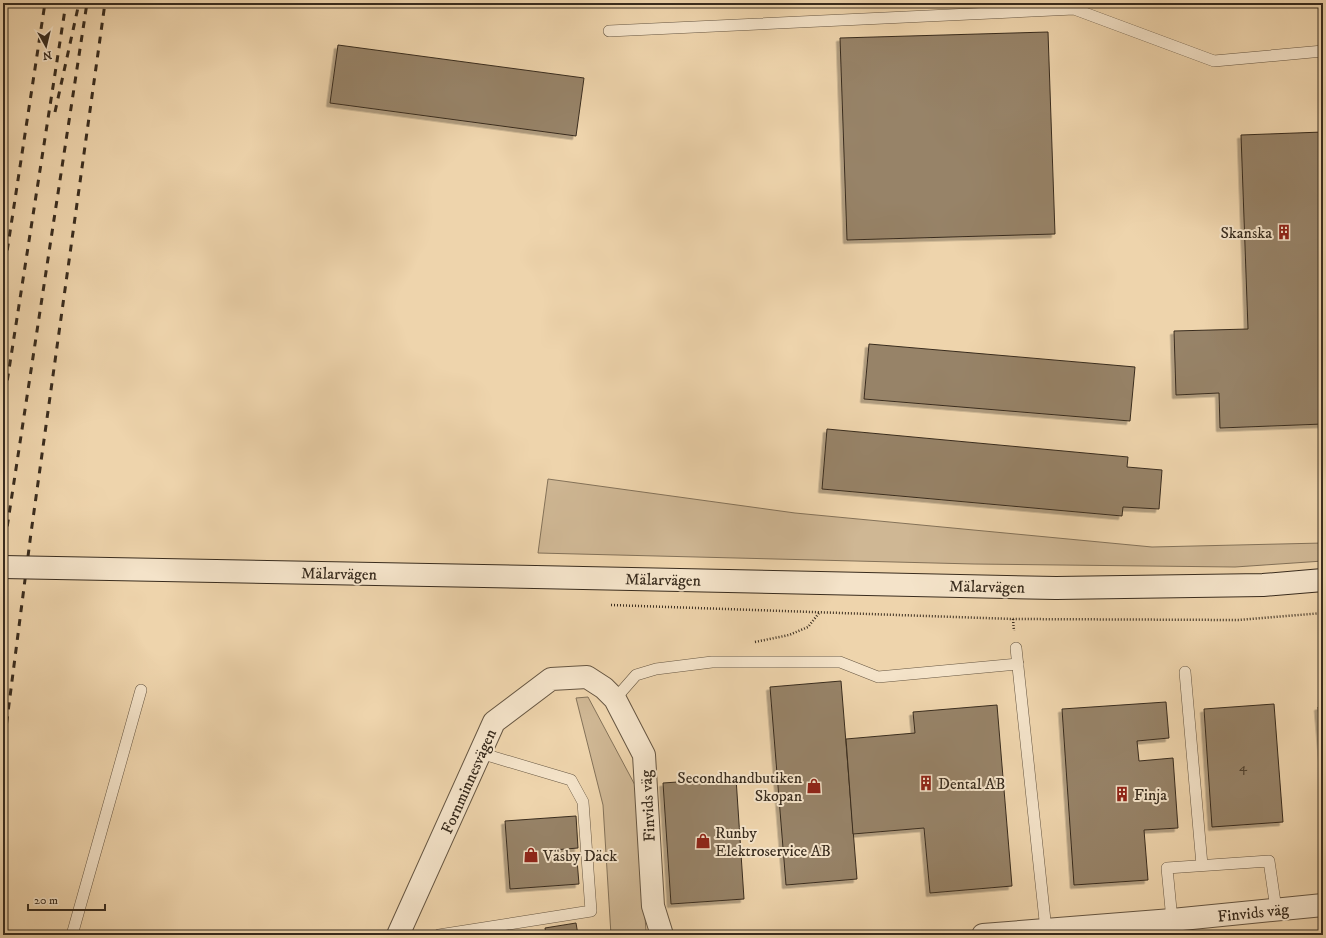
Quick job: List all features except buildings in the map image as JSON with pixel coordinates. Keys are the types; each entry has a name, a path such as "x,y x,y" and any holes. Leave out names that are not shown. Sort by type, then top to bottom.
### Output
{"main road":[{"name":"Mälarvägen","path":"3,567 1056,588 1263,585 1323,580"},
{"name":"Fornminnesvägen","path":"398,935 494,722 551,679 587,677 609,693"},
{"name":"Finvids väg","path":"609,693 644,755 653,906 662,935"},
{"name":"Finvids väg","path":"983,935 1046,930 1109,930 1172,920 1323,905"}],"lane":[{"path":"609,31 1074,9 1214,61 1323,51"},
{"path":"1016,648 1046,930"},
{"path":"609,693 636,675 656,669 712,662 840,662 878,677 1018,664"},
{"path":"1185,672 1202,865"},
{"path":"72,935 141,690"},
{"path":"439,935 591,910 583,802 571,780 480,753"},
{"path":"1172,920 1167,868 1269,861 1276,909"}],"path":[{"path":"608,605 1013,619 1239,620 1323,613"},
{"path":"752,643 789,635 808,627 819,612"}],"shaded area":[{"path":"548,479 795,513 1152,547 1323,543 1323,561 1235,567 974,564 538,553"},
{"path":"588,697 636,787 646,931 648,935 611,935 603,805 576,698"}],"railway":[{"path":"3,278 45,3"},
{"path":"3,408 66,3"},
{"path":"55,112 79,3"},
{"path":"3,554 87,3"},
{"path":"3,751 31,533 105,3"}],"place":[{"name":"Skanska","path":"1284,232"},
{"name":"Dental AB","path":"926,783"},
{"name":"Secondhandbutiken Skopan","path":"814,786"},
{"name":"Finja","path":"1122,794"},
{"name":"Runby Elektroservice AB","path":"703,841"},
{"name":"Väsby Däck","path":"531,855"}]}
